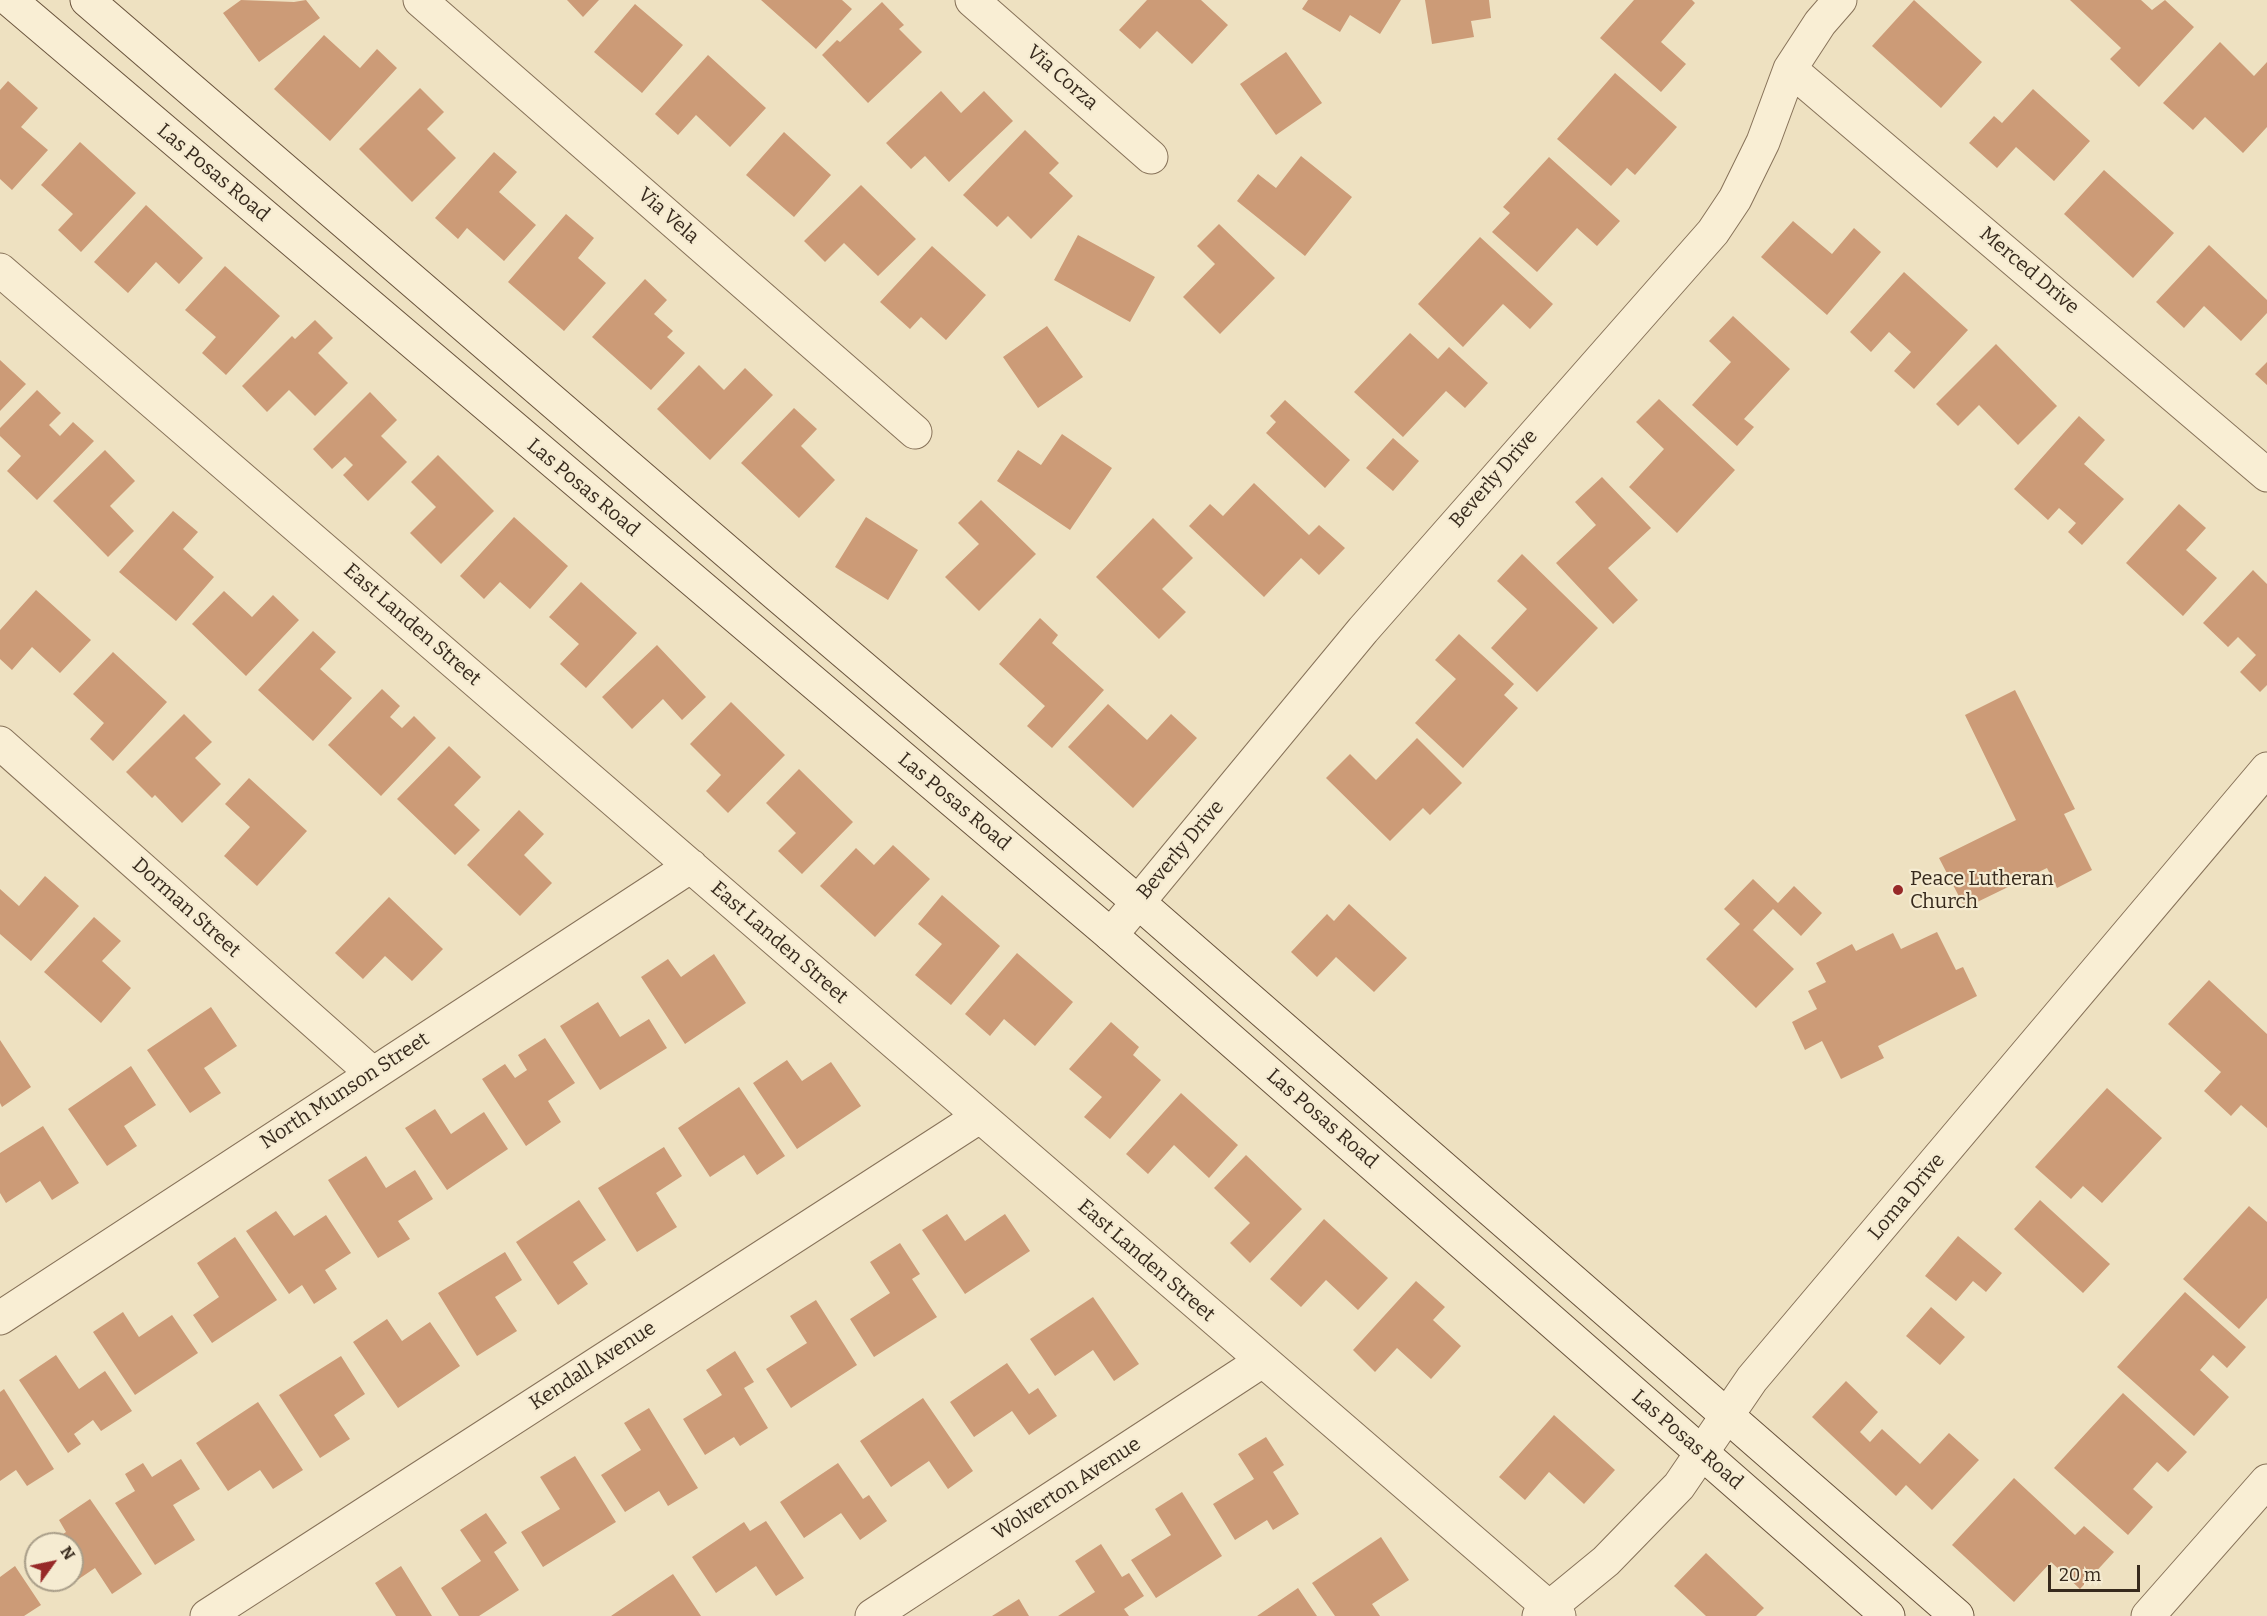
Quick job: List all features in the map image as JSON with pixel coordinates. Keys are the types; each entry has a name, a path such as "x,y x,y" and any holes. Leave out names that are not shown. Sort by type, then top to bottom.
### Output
{"street":[{"name":"Las Posas Road","path":"10,0 1110,935 1888,1616"},
{"path":"87,0 775,593 1138,902 1957,1616"},
{"name":"Via Vela","path":"420,0 915,432"},
{"name":"Via Corza","path":"972,0 1151,157"},
{"name":"Beverly Drive","path":"1110,935 1363,630 1713,232 1735,199 1763,142 1790,69 1821,23 1840,0"},
{"name":"Merced Drive","path":"1790,69 2267,475"},
{"name":"East Landen Street","path":"0,270 691,866 1549,1614"},
{"name":"Dorman Street","path":"0,743 372,1073"},
{"name":"Loma Drive","path":"1549,1614 1644,1524 1679,1486 1752,1379 2267,769"},
{"name":"North Munson Street","path":"5,1305 372,1073 691,866"},
{"name":"Kendall Avenue","path":"207,1616 979,1117"},
{"name":"Wolverton Avenue","path":"872,1616 1262,1362"},
{"path":"2148,1616 2267,1481"}],"building":[{"path":"241,0 294,2 306,0 320,18 259,62 223,13"},
{"path":"567,0 599,0 583,17"},
{"path":"761,0 842,0 852,9 816,49"},
{"path":"1147,0 1201,0 1228,25 1192,64 1157,31 1140,49 1119,30"},
{"path":"1308,0 1401,0 1380,34 1350,15 1340,32 1302,9"},
{"path":"1425,0 1489,0 1491,18 1471,21 1474,37 1432,44"},
{"path":"1634,0 1692,0 1695,3 1661,42 1686,64 1661,92 1600,38"},
{"path":"1914,0 1982,62 1941,108 1872,46"},
{"path":"2070,0 2141,0 2152,10 2165,0 2194,27 2139,87 2110,59 2121,48"},
{"path":"882,2 904,25 899,29 922,52 868,103 822,55 837,40 840,42"},
{"path":"635,4 683,45 642,93 594,52"},
{"path":"324,35 360,68 377,49 397,68 330,141 274,89"},
{"path":"2220,42 2254,76 2267,62 2267,127 2243,153 2205,117 2193,130 2163,103"},
{"path":"1286,52 1322,103 1276,135 1240,84"},
{"path":"708,55 766,108 730,147 696,115 678,135 655,114"},
{"path":"1615,73 1677,127 1635,175 1627,168 1611,186 1557,139"},
{"path":"8,81 38,108 21,127 48,150 12,190 0,179 0,90"},
{"path":"420,88 444,112 427,129 456,158 412,202 359,149"},
{"path":"2033,89 2090,141 2054,181 2016,147 1997,168 1969,143 1994,116 2002,123"},
{"path":"941,91 961,113 984,91 1013,121 949,182 925,156 911,169 886,143"},
{"path":"1025,130 1059,163 1049,173 1073,196 1031,239 1008,216 997,227 963,195"},
{"path":"784,132 831,175 794,217 746,175"},
{"path":"80,142 136,193 81,252 58,230 73,214 41,185"},
{"path":"494,152 517,172 499,192 536,225 504,261 467,228 458,239 435,218"},
{"path":"1301,156 1352,197 1305,256 1237,201 1258,174 1276,188"},
{"path":"1549,157 1620,221 1597,246 1577,228 1537,272 1492,232 1510,213 1503,207"},
{"path":"2104,170 2174,233 2133,278 2064,214"},
{"path":"861,185 916,239 878,276 844,243 825,262 804,241"},
{"path":"146,205 203,258 179,284 156,262 128,293 94,262"},
{"path":"566,214 594,238 578,258 606,283 564,331 508,282"},
{"path":"1793,221 1832,254 1854,228 1881,252 1827,315 1761,257"},
{"path":"1219,224 1275,278 1220,334 1183,297 1215,264 1197,246"},
{"path":"1078,235 1155,277 1130,322 1054,280"},
{"path":"1480,237 1553,304 1530,329 1503,304 1463,347 1418,304"},
{"path":"2209,245 2267,300 2267,313 2241,341 2204,306 2184,328 2156,302"},
{"path":"932,246 986,295 946,340 921,317 910,329 880,302"},
{"path":"225,266 280,316 226,375 202,353 216,337 185,310"},
{"path":"1904,272 1968,330 1914,389 1894,371 1911,352 1889,332 1871,352 1850,332"},
{"path":"645,279 667,300 654,314 673,331 667,337 685,353 651,390 592,337"},
{"path":"1733,316 1790,369 1744,419 1754,427 1737,446 1692,405 1731,362 1709,341"},
{"path":"315,320 333,338 318,353 348,383 315,416 289,390 267,412 242,386 292,336 295,339"},
{"path":"1047,326 1083,377 1038,408 1003,357"},
{"path":"1410,333 1438,359 1449,347 1488,383 1465,408 1446,391 1403,437 1354,392"},
{"path":"1996,344 2057,406 2018,445 1979,405 1958,426 1936,404"},
{"path":"0,360 26,384 0,411"},
{"path":"2267,362 2267,385 2255,374"},
{"path":"699,365 724,390 745,368 773,395 710,460 657,409"},
{"path":"37,390 61,413 49,425 60,436 73,422 94,441 37,500 7,471 21,456 0,436 0,428"},
{"path":"370,392 397,420 381,436 407,462 368,501 343,475 353,465 345,457 332,469 313,449"},
{"path":"1659,399 1735,470 1677,533 1629,487 1664,449 1636,422"},
{"path":"1285,400 1350,460 1325,488 1266,433 1276,422 1270,416"},
{"path":"794,408 817,429 801,446 835,480 799,518 741,463"},
{"path":"2079,416 2105,440 2084,464 2124,499 2082,545 2068,532 2076,523 2059,508 2048,520 2014,489"},
{"path":"1062,434 1112,468 1070,530 997,481 1018,450 1041,465"},
{"path":"1393,438 1419,461 1393,491 1366,468"},
{"path":"105,450 135,481 110,506 134,531 108,557 53,501"},
{"path":"438,455 494,511 441,564 410,533 436,507 411,482"},
{"path":"1602,477 1651,528 1608,568 1638,600 1613,624 1556,563 1596,525 1575,502"},
{"path":"1254,483 1309,535 1319,525 1345,548 1319,575 1301,558 1264,597 1189,526 1210,504 1223,516"},
{"path":"981,500 1036,554 979,611 945,577 979,544 958,523"},
{"path":"2179,504 2206,528 2186,550 2217,578 2183,616 2126,563"},
{"path":"173,511 198,532 183,549 214,577 176,621 119,572"},
{"path":"514,517 568,566 530,609 500,582 484,599 460,576"},
{"path":"866,517 918,550 888,600 835,567"},
{"path":"1153,518 1193,558 1162,589 1186,612 1159,639 1096,577"},
{"path":"1522,554 1598,628 1537,692 1491,648 1527,609 1497,581"},
{"path":"2253,570 2267,584 2267,685 2260,692 2240,672 2256,655 2238,637 2228,647 2203,623"},
{"path":"581,582 637,633 586,688 560,664 579,644 549,617"},
{"path":"36,590 91,640 60,673 32,647 12,670 0,659 0,630"},
{"path":"224,591 252,617 273,595 299,620 246,676 192,624"},
{"path":"1040,618 1058,635 1052,643 1104,690 1052,748 1027,726 1045,706 999,664"},
{"path":"313,631 336,652 320,669 352,698 313,741 258,690"},
{"path":"1459,634 1514,684 1504,695 1518,708 1463,768 1415,723 1456,679 1435,660"},
{"path":"657,645 706,697 682,720 663,699 632,729 602,697"},
{"path":"113,652 167,702 113,761 90,739 104,723 73,694"},
{"path":"382,689 400,706 390,717 402,728 414,716 436,738 381,796 328,745"},
{"path":"2015,690 2075,809 2064,814 2092,870 2057,888 2047,868 1965,908 1939,858 2016,820 1965,715"},
{"path":"731,702 785,755 728,813 706,791 721,775 690,744"},
{"path":"1108,704 1147,740 1171,714 1197,738 1133,808 1068,747"},
{"path":"184,714 212,742 195,758 221,784 182,823 155,795 152,798 126,772"},
{"path":"1417,738 1462,783 1430,815 1423,808 1390,841 1326,778 1350,754 1376,780"},
{"path":"449,746 481,777 454,805 480,830 455,855 397,799"},
{"path":"799,769 853,822 802,874 778,851 796,833 766,803"},
{"path":"249,778 307,831 257,886 224,856 250,827 225,804"},
{"path":"519,810 544,834 524,855 552,883 520,916 467,865"},
{"path":"893,845 930,879 875,937 820,886 856,848 874,865"},
{"path":"45,876 79,906 31,961 0,934 0,889 19,906"},
{"path":"1753,879 1778,903 1794,886 1822,913 1801,936 1773,909 1753,930 1794,969 1756,1008 1706,959 1740,924 1724,909"},
{"path":"942,895 1000,946 951,1005 915,975 942,944 918,924"},
{"path":"389,897 443,949 412,981 385,956 363,979 335,953"},
{"path":"1349,904 1407,958 1374,992 1336,957 1317,977 1291,952 1327,914 1334,921"},
{"path":"94,917 121,941 102,961 131,988 101,1023 44,972"},
{"path":"1937,932 1956,970 1963,967 1977,996 1878,1046 1884,1058 1841,1079 1822,1041 1805,1050 1792,1022 1817,1009 1808,991 1826,982 1816,963 1852,944 1856,951 1893,933 1901,949"},
{"path":"1017,953 1073,1002 1035,1046 1004,1019 990,1036 965,1014"},
{"path":"714,954 746,1003 685,1044 641,977 668,959 681,977"},
{"path":"2209,980 2267,1034 2267,1128 2241,1105 2231,1116 2204,1091 2221,1072 2168,1024"},
{"path":"598,1002 620,1037 649,1019 667,1048 600,1090 560,1026"},
{"path":"211,1007 237,1046 204,1068 221,1093 190,1113 147,1050"},
{"path":"1111,1022 1139,1047 1133,1055 1161,1080 1110,1139 1084,1117 1102,1097 1069,1069"},
{"path":"545,1038 575,1083 548,1101 561,1122 526,1146 482,1079 505,1064 515,1078 527,1070 518,1055"},
{"path":"0,1040 31,1087 2,1107 0,1103"},
{"path":"787,1060 802,1081 831,1062 861,1106 797,1149 753,1083"},
{"path":"131,1066 156,1105 124,1126 137,1146 107,1166 68,1109"},
{"path":"739,1087 785,1156 757,1175 744,1155 710,1177 678,1128"},
{"path":"2107,1088 2162,1138 2102,1203 2083,1186 2071,1199 2035,1167"},
{"path":"1181,1093 1238,1145 1209,1178 1174,1145 1148,1174 1126,1154"},
{"path":"435,1109 451,1134 484,1112 508,1149 447,1190 405,1128"},
{"path":"43,1126 79,1183 52,1200 40,1181 6,1203 0,1193 0,1153"},
{"path":"664,1147 682,1176 656,1193 677,1227 637,1252 598,1188"},
{"path":"1246,1155 1302,1209 1250,1263 1230,1243 1250,1223 1214,1188"},
{"path":"366,1156 386,1188 415,1170 433,1199 398,1221 410,1239 378,1258 328,1180"},
{"path":"579,1200 606,1240 573,1262 588,1284 558,1305 516,1242"},
{"path":"2040,1200 2110,1264 2083,1293 2014,1229"},
{"path":"2249,1206 2267,1222 2267,1298 2239,1329 2183,1279"},
{"path":"276,1211 294,1236 326,1215 351,1253 325,1270 337,1289 314,1304 302,1285 289,1294 246,1231"},
{"path":"947,1214 965,1241 1005,1214 1030,1251 965,1294 922,1230"},
{"path":"1324,1219 1388,1278 1358,1310 1326,1280 1301,1307 1270,1279"},
{"path":"1958,1236 2002,1273 1986,1292 1973,1281 1956,1301 1925,1276"},
{"path":"235,1237 277,1300 212,1343 193,1315 219,1297 197,1263"},
{"path":"900,1243 920,1274 912,1279 937,1317 874,1357 850,1319 890,1293 870,1262"},
{"path":"505,1252 522,1280 495,1297 517,1331 477,1356 438,1293"},
{"path":"1416,1281 1445,1307 1433,1320 1461,1346 1431,1379 1397,1348 1375,1372 1353,1350"},
{"path":"2185,1292 2246,1347 2227,1368 2213,1355 2200,1370 2229,1397 2194,1436 2117,1367"},
{"path":"1093,1297 1139,1364 1114,1381 1093,1350 1055,1376 1030,1339"},
{"path":"816,1300 857,1365 791,1408 766,1369 807,1343 790,1316"},
{"path":"1931,1307 1965,1337 1940,1365 1906,1336"},
{"path":"123,1312 139,1337 172,1315 198,1353 135,1395 93,1332"},
{"path":"387,1319 402,1341 430,1322 460,1366 398,1408 353,1342"},
{"path":"735,1351 754,1382 744,1388 768,1428 740,1446 734,1437 705,1455 683,1419 722,1395 706,1370"},
{"path":"56,1355 79,1389 105,1371 132,1411 101,1431 93,1420 74,1434 81,1444 68,1453 19,1380"},
{"path":"341,1356 365,1394 334,1415 350,1439 320,1458 279,1395"},
{"path":"1007,1363 1029,1394 1038,1388 1057,1416 1029,1435 1012,1411 974,1437 950,1402"},
{"path":"1846,1381 1878,1412 1860,1432 1870,1442 1882,1429 1920,1464 1949,1433 1979,1460 1932,1510 1906,1485 1896,1496 1812,1417"},
{"path":"4,1389 54,1469 27,1486 16,1470 0,1481 0,1392"},
{"path":"2123,1393 2187,1452 2168,1472 2157,1462 2133,1489 2153,1507 2128,1535 2054,1468"},
{"path":"923,1398 973,1471 948,1489 929,1461 891,1487 860,1441"},
{"path":"258,1402 303,1470 273,1489 260,1470 228,1491 196,1443"},
{"path":"649,1408 698,1488 668,1506 659,1491 625,1512 601,1475 641,1450 624,1423"},
{"path":"1554,1415 1615,1470 1584,1504 1549,1472 1525,1500 1499,1477"},
{"path":"1266,1437 1284,1465 1273,1472 1299,1514 1273,1530 1267,1520 1235,1540 1213,1504 1254,1479 1238,1454"},
{"path":"575,1456 616,1522 543,1567 521,1532 560,1509 540,1477"},
{"path":"181,1459 200,1489 173,1505 195,1540 155,1565 115,1503 135,1491 125,1474 143,1463 152,1477"},
{"path":"838,1463 863,1499 869,1495 887,1521 860,1540 841,1513 804,1538 780,1502"},
{"path":"2014,1478 2075,1535 2084,1526 2114,1552 2080,1589 2051,1562 2014,1602 1952,1545"},
{"path":"1182,1492 1222,1556 1156,1598 1131,1560 1171,1535 1155,1509"},
{"path":"90,1499 142,1574 112,1594 95,1568 84,1575 84,1532 66,1532 59,1520"},
{"path":"486,1513 507,1543 494,1552 519,1590 479,1616 459,1616 441,1588 481,1561 460,1530"},
{"path":"766,1521 804,1578 776,1596 756,1566 716,1593 692,1557 744,1522 750,1531"},
{"path":"1381,1537 1409,1580 1372,1604 1380,1616 1335,1616 1312,1583"},
{"path":"1101,1544 1122,1577 1129,1573 1144,1596 1124,1609 1129,1616 1058,1616 1095,1592 1075,1561"},
{"path":"1706,1553 1764,1608 1756,1616 1706,1616 1674,1586"},
{"path":"15,1566 24,1580 24,1592 32,1592 41,1605 24,1616 0,1616 0,1577"},
{"path":"401,1566 432,1616 396,1616 375,1583"},
{"path":"673,1574 701,1616 611,1616"},
{"path":"1298,1588 1317,1616 1257,1616"},
{"path":"1019,1599 1029,1616 992,1616"}],"place":[{"name":"Peace Lutheran Church","path":"1898,890"}]}
